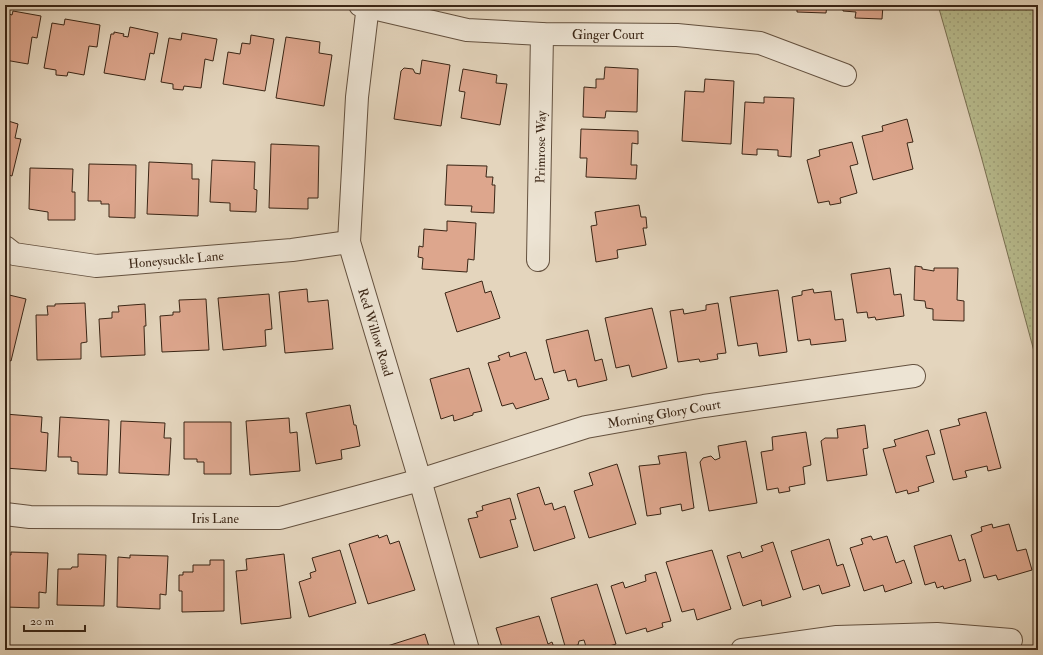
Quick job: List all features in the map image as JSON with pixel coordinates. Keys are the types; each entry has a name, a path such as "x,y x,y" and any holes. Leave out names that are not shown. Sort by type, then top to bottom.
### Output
{"street":[{"name":"Ginger Court","path":"365,5 467,30 542,34 677,35 760,43 845,75"},
{"name":"Red Willow Road","path":"365,5 357,97 349,242 420,480 468,650"},
{"name":"Primrose Way","path":"538,260 542,34"},
{"name":"Honeysuckle Lane","path":"5,247 14,254 96,266 292,250 349,242"},
{"name":"Morning Glory Court","path":"420,480 586,427 704,406 914,376"},
{"name":"Iris Lane","path":"5,514 30,517 280,518 420,480"},
{"path":"742,650 837,637 937,634 1011,640"}],"green space":[{"path":"938,5 1038,5 1038,366 980,152"}],"building":[{"path":"797,5 827,5 826,13 797,12"},
{"path":"843,5 883,5 882,19 855,18 856,12 843,11"},
{"path":"13,11 41,16 37,38 32,37 28,64 5,60 5,17 6,13 12,15"},
{"path":"65,19 100,25 97,47 89,46 84,75 68,72 67,76 56,75 56,70 44,68 52,23 64,25"},
{"path":"130,27 158,33 154,54 150,53 145,80 104,73 111,34 114,34 114,32 124,34 123,36 128,37"},
{"path":"182,33 217,39 213,61 205,59 201,88 184,86 183,90 173,89 173,84 161,82 169,38 181,40"},
{"path":"251,35 274,39 265,91 223,84 228,52 240,54 242,43 250,44"},
{"path":"286,37 320,42 319,53 332,55 324,106 276,98"},
{"path":"422,60 450,65 441,126 394,119 401,71 404,68 413,69 415,73 420,74"},
{"path":"605,67 638,69 637,112 606,111 605,118 583,117 584,87 596,88 596,79 604,79"},
{"path":"463,69 497,75 496,83 507,84 500,125 461,118 465,92 459,91"},
{"path":"705,79 734,81 731,144 682,141 685,91 704,92"},
{"path":"764,97 794,98 791,157 778,156 778,150 757,149 757,155 742,154 745,102 764,103"},
{"path":"907,119 913,142 907,143 913,169 873,180 862,136 883,131 882,126"},
{"path":"5,120 18,124 15,138 21,139 12,176 5,174"},
{"path":"581,129 638,131 638,144 632,143 631,165 637,165 636,179 586,177 587,158 580,158"},
{"path":"852,142 858,164 850,166 857,193 840,198 841,203 830,205 829,201 818,203 807,160 820,156 819,150"},
{"path":"271,144 319,146 318,198 308,198 308,209 269,208"},
{"path":"212,160 255,162 254,189 257,190 256,212 230,211 230,203 210,202"},
{"path":"149,162 192,164 192,179 199,179 198,216 147,214"},
{"path":"89,164 136,165 135,218 109,217 109,204 101,204 101,201 88,201"},
{"path":"447,165 487,166 486,177 493,177 492,185 495,185 494,213 471,212 472,206 445,205"},
{"path":"30,168 73,169 72,192 75,192 75,220 48,220 48,212 29,209"},
{"path":"639,205 641,217 646,217 647,228 643,228 646,245 617,250 618,258 596,262 591,226 597,225 595,212"},
{"path":"447,221 476,223 474,260 468,259 467,272 422,269 423,258 418,257 419,246 423,247 424,229 447,231"},
{"path":"915,266 934,271 934,268 958,268 957,300 964,301 964,321 933,320 933,309 926,308 925,301 914,300"},
{"path":"890,268 894,295 901,294 904,316 876,320 875,317 868,318 867,312 857,313 851,274"},
{"path":"482,281 485,293 491,291 500,318 457,332 445,293"},
{"path":"307,289 308,302 328,300 333,349 285,353 279,292"},
{"path":"813,289 814,293 831,291 835,320 843,319 846,341 811,345 810,339 798,341 792,297 802,295 802,291"},
{"path":"778,290 787,352 759,356 757,343 738,346 730,297"},
{"path":"5,294 26,299 11,361 5,359"},
{"path":"269,294 272,329 265,330 266,346 223,350 218,298"},
{"path":"206,299 209,350 162,352 160,316 173,315 173,312 180,312 179,300"},
{"path":"85,303 87,342 81,343 81,359 37,360 36,315 48,315 47,306 55,306 55,304"},
{"path":"718,303 726,353 717,354 718,359 700,362 699,359 678,362 670,311 683,309 684,314 706,310 706,305"},
{"path":"145,304 145,355 101,357 99,319 112,318 112,312 119,312 118,306"},
{"path":"652,308 667,368 632,377 629,365 616,368 605,318"},
{"path":"588,330 595,361 602,359 607,380 578,387 576,379 568,381 565,370 554,373 546,340"},
{"path":"509,352 510,357 526,352 535,380 542,378 549,399 516,409 513,403 502,406 488,363 500,360 498,356"},
{"path":"469,368 482,411 454,421 453,415 441,419 430,379"},
{"path":"350,405 360,446 341,450 342,459 316,464 306,413"},
{"path":"986,412 1001,468 988,471 987,466 965,471 967,477 953,480 940,430 960,425 958,419"},
{"path":"5,414 42,417 41,432 48,433 46,471 5,468"},
{"path":"60,417 109,420 107,475 78,474 78,462 71,461 71,457 58,457"},
{"path":"289,418 290,433 297,432 300,471 250,475 246,421"},
{"path":"121,421 165,423 164,438 171,438 169,475 119,473"},
{"path":"184,422 231,422 231,474 204,474 204,462 197,462 197,459 184,459"},
{"path":"865,425 868,448 863,449 867,475 827,481 821,441 825,438 838,438 837,429"},
{"path":"928,430 935,454 926,456 934,482 918,487 919,491 908,494 907,490 896,493 883,449 896,446 894,440"},
{"path":"806,432 811,465 803,467 805,484 789,487 790,491 779,493 778,488 767,490 761,452 773,450 772,437"},
{"path":"746,441 757,503 709,511 700,462 703,458 711,456 715,460 720,458 718,446"},
{"path":"686,452 694,508 682,511 681,504 660,508 661,514 647,516 639,466 660,464 658,456"},
{"path":"617,464 636,524 589,538 574,491 593,485 589,473"},
{"path":"539,487 545,505 552,503 554,510 565,506 575,538 534,551 517,494"},
{"path":"510,498 516,519 510,520 518,547 480,558 468,519 478,517 476,512 483,510 482,506"},
{"path":"992,524 993,528 1009,524 1017,551 1026,549 1032,570 998,580 996,575 984,578 971,535 982,531 981,527"},
{"path":"378,535 379,538 387,535 390,544 399,541 415,590 368,604 349,544"},
{"path":"951,535 959,561 965,559 971,581 944,589 943,586 937,588 935,582 925,585 914,546"},
{"path":"871,536 873,540 887,536 896,563 904,560 912,583 885,592 883,585 864,591 850,548 863,544 861,539"},
{"path":"829,539 837,566 843,564 850,586 822,594 819,585 803,590 791,551"},
{"path":"773,542 791,597 762,606 761,600 743,606 727,556 740,552 742,558 763,551 761,546"},
{"path":"340,550 356,603 309,617 299,582 311,578 310,573 316,571 312,558"},
{"path":"712,550 731,609 697,620 694,609 682,612 666,562"},
{"path":"11,552 48,553 46,593 39,592 39,608 5,607 5,555 11,555"},
{"path":"78,554 106,555 104,606 57,605 58,569 71,569 72,567 78,567"},
{"path":"284,554 291,618 241,624 236,571 247,570 246,559"},
{"path":"130,555 168,556 166,595 160,594 160,609 117,607 118,557 130,558"},
{"path":"210,560 224,560 224,611 182,612 182,591 179,591 179,575 183,575 183,572 193,572 193,565 210,565"},
{"path":"656,572 671,621 662,623 663,627 647,632 646,628 626,634 611,586 623,582 625,588 646,581 645,575"},
{"path":"597,584 616,644 596,650 587,650 584,640 579,641 578,645 570,647 565,646 551,598"},
{"path":"539,616 548,644 552,642 555,650 503,650 496,628"},
{"path":"425,634 430,650 378,649"}]}
